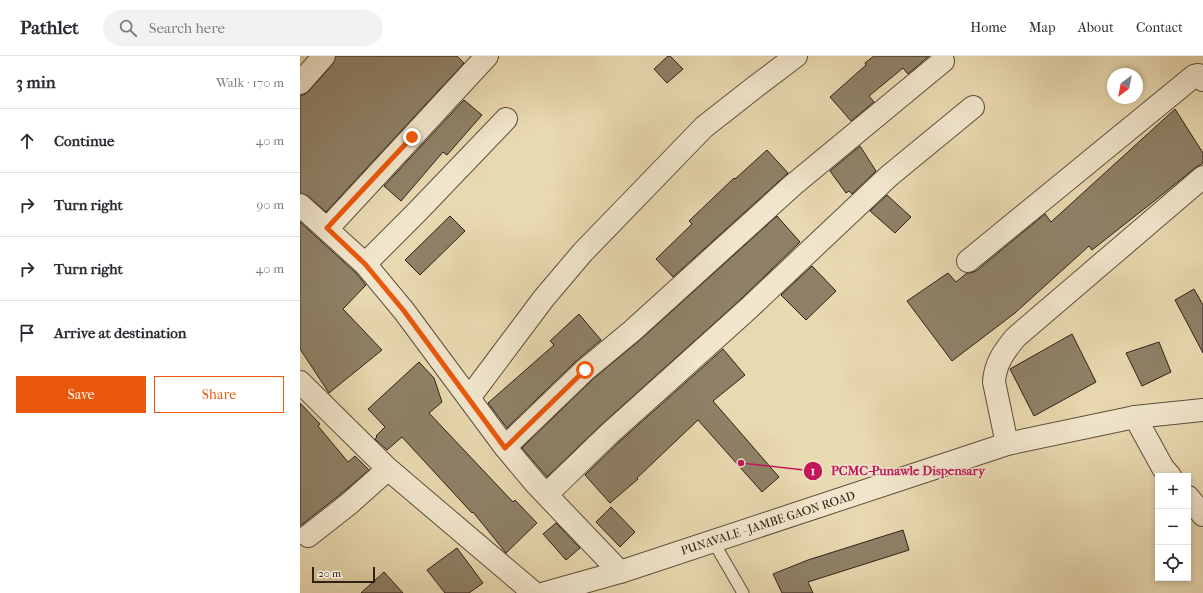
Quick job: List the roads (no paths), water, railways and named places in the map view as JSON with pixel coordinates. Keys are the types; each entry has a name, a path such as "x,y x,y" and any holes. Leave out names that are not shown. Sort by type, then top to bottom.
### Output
{"street":[{"path":"300,83 324,56"},
{"path":"469,398 544,298 583,252 704,127 796,56"},
{"path":"327,228 481,58"},
{"path":"505,448 585,370 632,331 793,185 943,61"},
{"path":"968,261 1194,76 1198,75 1203,80"},
{"path":"547,494 609,434 748,309 889,176 973,107"},
{"path":"365,264 506,120"},
{"path":"1007,444 994,382 995,373 1005,350 1016,337 1203,177"},
{"path":"300,206 327,228 365,264 404,311 505,448 620,572"},
{"path":"300,382 388,469 534,593"},
{"name":"PUNAVALE - JAMBE GAON ROAD","path":"545,593 620,572 1007,444 1135,417 1203,410"},
{"path":"1135,417 1163,468 1167,473"},
{"path":"308,536 350,503 388,469"},
{"path":"1191,501 1203,515"}],"lane":[{"path":"713,541 743,593"}],"place":[{"name":"PCMC-Punawle Dispensary","path":"741,463"}]}
